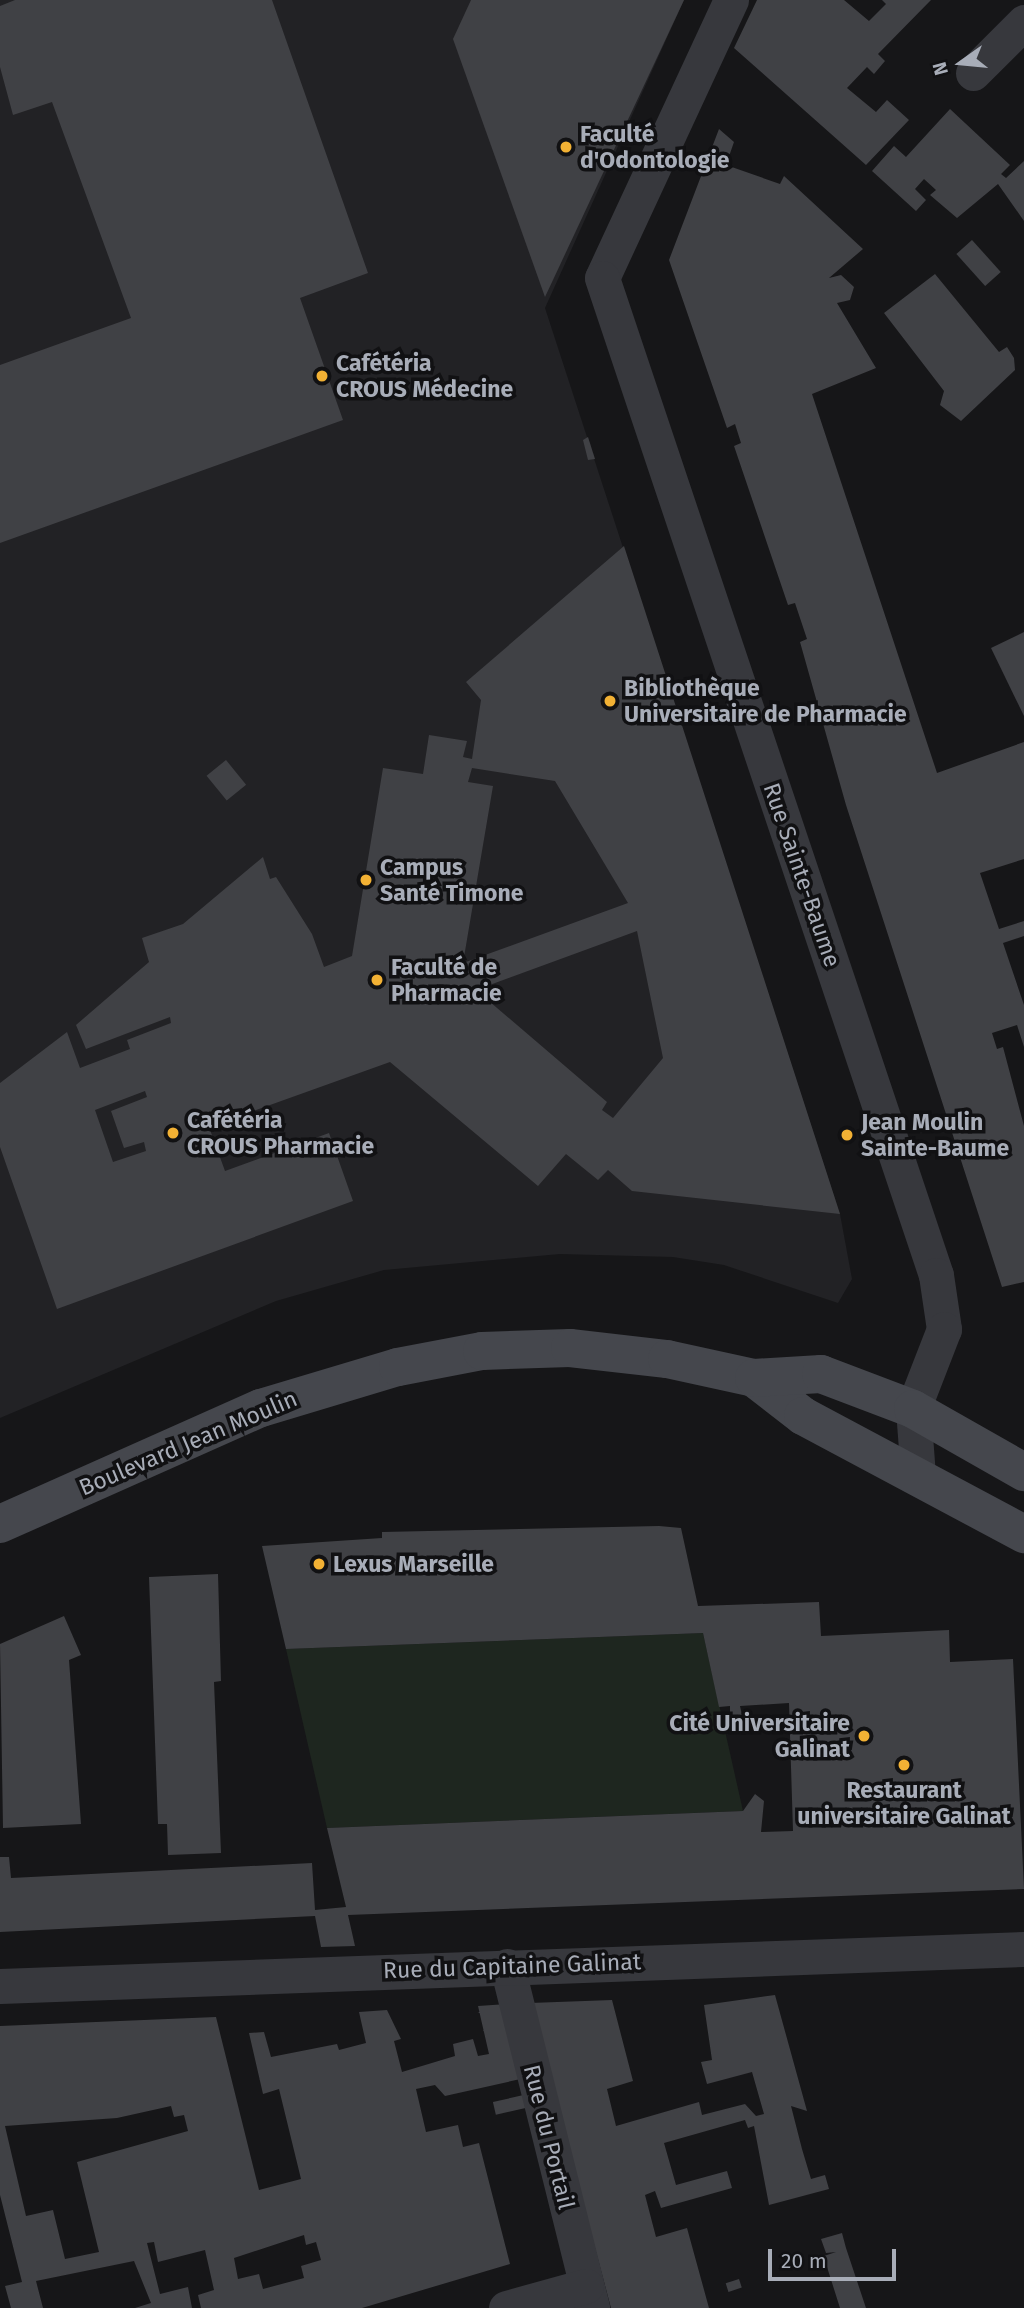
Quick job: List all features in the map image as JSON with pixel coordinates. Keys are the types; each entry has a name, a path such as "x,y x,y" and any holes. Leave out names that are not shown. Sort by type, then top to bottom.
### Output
{"main road":[{"name":"Boulevard Jean Moulin","path":"0,1524 261,1408 398,1367 482,1351 570,1348 667,1359 754,1378 821,1374 913,1409 1024,1472"},
{"name":"Boulevard Jean Moulin","path":"754,1378 803,1416 1024,1534"}],"street":[{"name":"Rue Sainte-Baume","path":"731,0 602,278 936,1275 944,1329 913,1409 918,1476"},
{"path":"973,73 1024,22"},
{"name":"Rue du Capitaine Galinat","path":"0,1986 1024,1949"},
{"name":"Rue du Portail","path":"507,1966 589,2297"},
{"path":"506,2308 589,2297"}],"shaded area":[{"name":"Campus Santé Timone","path":"0,0 684,0 545,308 840,1214 852,1279 838,1303 724,1265 673,1257 560,1254 384,1270 276,1301 0,1418"},
{"path":"703,1633 743,1811 327,1828 286,1649"}],"building":[{"path":"15,0 272,0 368,273 300,298 343,420 0,543 0,365 131,318 52,102 13,115 0,67 0,6"},
{"name":"Faculté d'Odontologie","path":"471,0 684,0 545,297 453,39"},
{"path":"757,0 844,0 869,21 886,4 882,0 931,0 878,54 885,61 874,74 867,67 847,88 876,112 887,100 909,120 866,165 734,48"},
{"path":"950,109 1010,165 1001,174 1006,178 1024,161 1024,221 998,184 957,218 930,195 936,190 924,179 915,189 926,200 916,211 872,171 894,146 906,157"},
{"path":"719,129 734,142 726,165 780,184 784,176 863,249 829,278 841,275 854,287 850,300 837,303 876,368 812,394 937,773 1024,742 1024,859 980,873 999,929 1024,921 1024,936 1003,943 1024,1005 1024,1047 1017,1025 992,1033 997,1049 1003,1047 1024,1126 1024,1282 1002,1287 846,805 800,642 807,639 795,603 788,605 734,446 741,443 735,424 727,428 669,260"},
{"path":"972,240 1001,272 985,286 956,254"},
{"path":"935,274 999,352 1007,347 1014,358 1015,370 961,421 940,405 944,391 884,313"},
{"path":"588,437 595,459 588,460 583,440"},
{"path":"624,546 840,1214 632,1191 608,1170 598,1180 566,1154 538,1186 390,1062 209,1127 225,1171 329,1133 353,1201 57,1309 0,1147 0,1083 67,1032 80,1068 130,1049 127,1040 171,1023 170,1017 86,1049 76,1025 149,962 142,938 183,924 263,857 270,879 276,877 312,934 324,967 352,956 383,768 423,774 429,735 467,741 463,757 472,759 481,700 466,682","holes":["472,768 555,781 628,903 463,963 493,786 468,782","637,931 663,1058 613,1118 602,1110 607,1102 476,990","145,1091 147,1097 111,1111 124,1148 144,1142 146,1151 113,1162 95,1110"]},
{"path":"1024,632 1024,716 991,648"},
{"path":"226,760 246,785 227,801 207,776"},
{"path":"659,1526 681,1528 698,1606 819,1602 821,1636 949,1630 950,1662 1013,1659 1024,1889 348,1915 355,1946 321,1947 315,1916 0,1932 0,1857 9,1857 11,1878 312,1863 315,1910 346,1907 327,1828 743,1811 755,1794 764,1801 761,1832 793,1831 789,1703 740,1706 745,1729 730,1732 730,1706 719,1707 703,1633 286,1649 262,1546 382,1538 382,1532"},
{"path":"218,1574 221,1681 214,1682 221,1853 168,1855 167,1824 158,1824 149,1577"},
{"path":"64,1616 81,1655 69,1660 81,1824 3,1828 0,1644"},
{"path":"775,1995 807,2111 791,2106 802,2149 811,2179 825,2175 829,2189 769,2205 754,2126 748,2128 745,2120 664,2143 676,2185 727,2171 732,2188 661,2208 655,2191 645,2195 656,2237 687,2228 709,2308 611,2308 530,2003 612,2000 633,2081 607,2089 616,2126 699,2102 702,2115 745,2104 756,2116 764,2114 752,2072 707,2084 701,2062 712,2060 704,2005"},
{"path":"507,2004 525,2078 445,2096 435,2085 416,2089 426,2132 458,2125 463,2147 479,2143 510,2264 362,2308 201,2308 198,2295 214,2290 205,2250 158,2262 154,2242 147,2243 160,2294 188,2287 192,2308 135,2308 151,2303 134,2261 36,2281 43,2308 11,2308 5,2286 22,2282 0,2195 0,2026 216,2017 259,2190 301,2179 279,2089 263,2094 249,2033 264,2032 271,2057 337,2044 339,2050 366,2043 359,2012 387,2010 401,2039 394,2041 402,2072 455,2056 453,2044 473,2039 478,2056 489,2054 478,2006","holes":["171,2106 174,2117 184,2115 188,2131 77,2162 99,2252 65,2259 53,2210 26,2216 5,2126 117,2118","304,2235 306,2245 316,2242 321,2260 301,2266 304,2278 263,2289 259,2274 238,2279 234,2258"]},
{"path":"528,2094 531,2107 496,2115 493,2102"},
{"path":"842,2233 866,2308 840,2308 827,2267 816,2270 812,2260 836,2252 826,2253 821,2239"},
{"path":"739,2279 742,2288 728,2292 726,2283"}],"place":[{"name":"Faculté d'Odontologie","path":"566,147"},
{"name":"Cafétéria CROUS Médecine","path":"322,376"},
{"name":"Bibliothèque Universitaire de Pharmacie","path":"610,701"},
{"name":"Campus Santé Timone","path":"366,880"},
{"name":"Faculté de Pharmacie","path":"377,980"},
{"name":"Cafétéria CROUS Pharmacie","path":"173,1133"},
{"name":"Jean Moulin Sainte-Baume","path":"847,1135"},
{"name":"Lexus Marseille","path":"319,1564"},
{"name":"Cité Universitaire Galinat","path":"864,1736"},
{"name":"Restaurant universitaire Galinat","path":"904,1765"}]}
